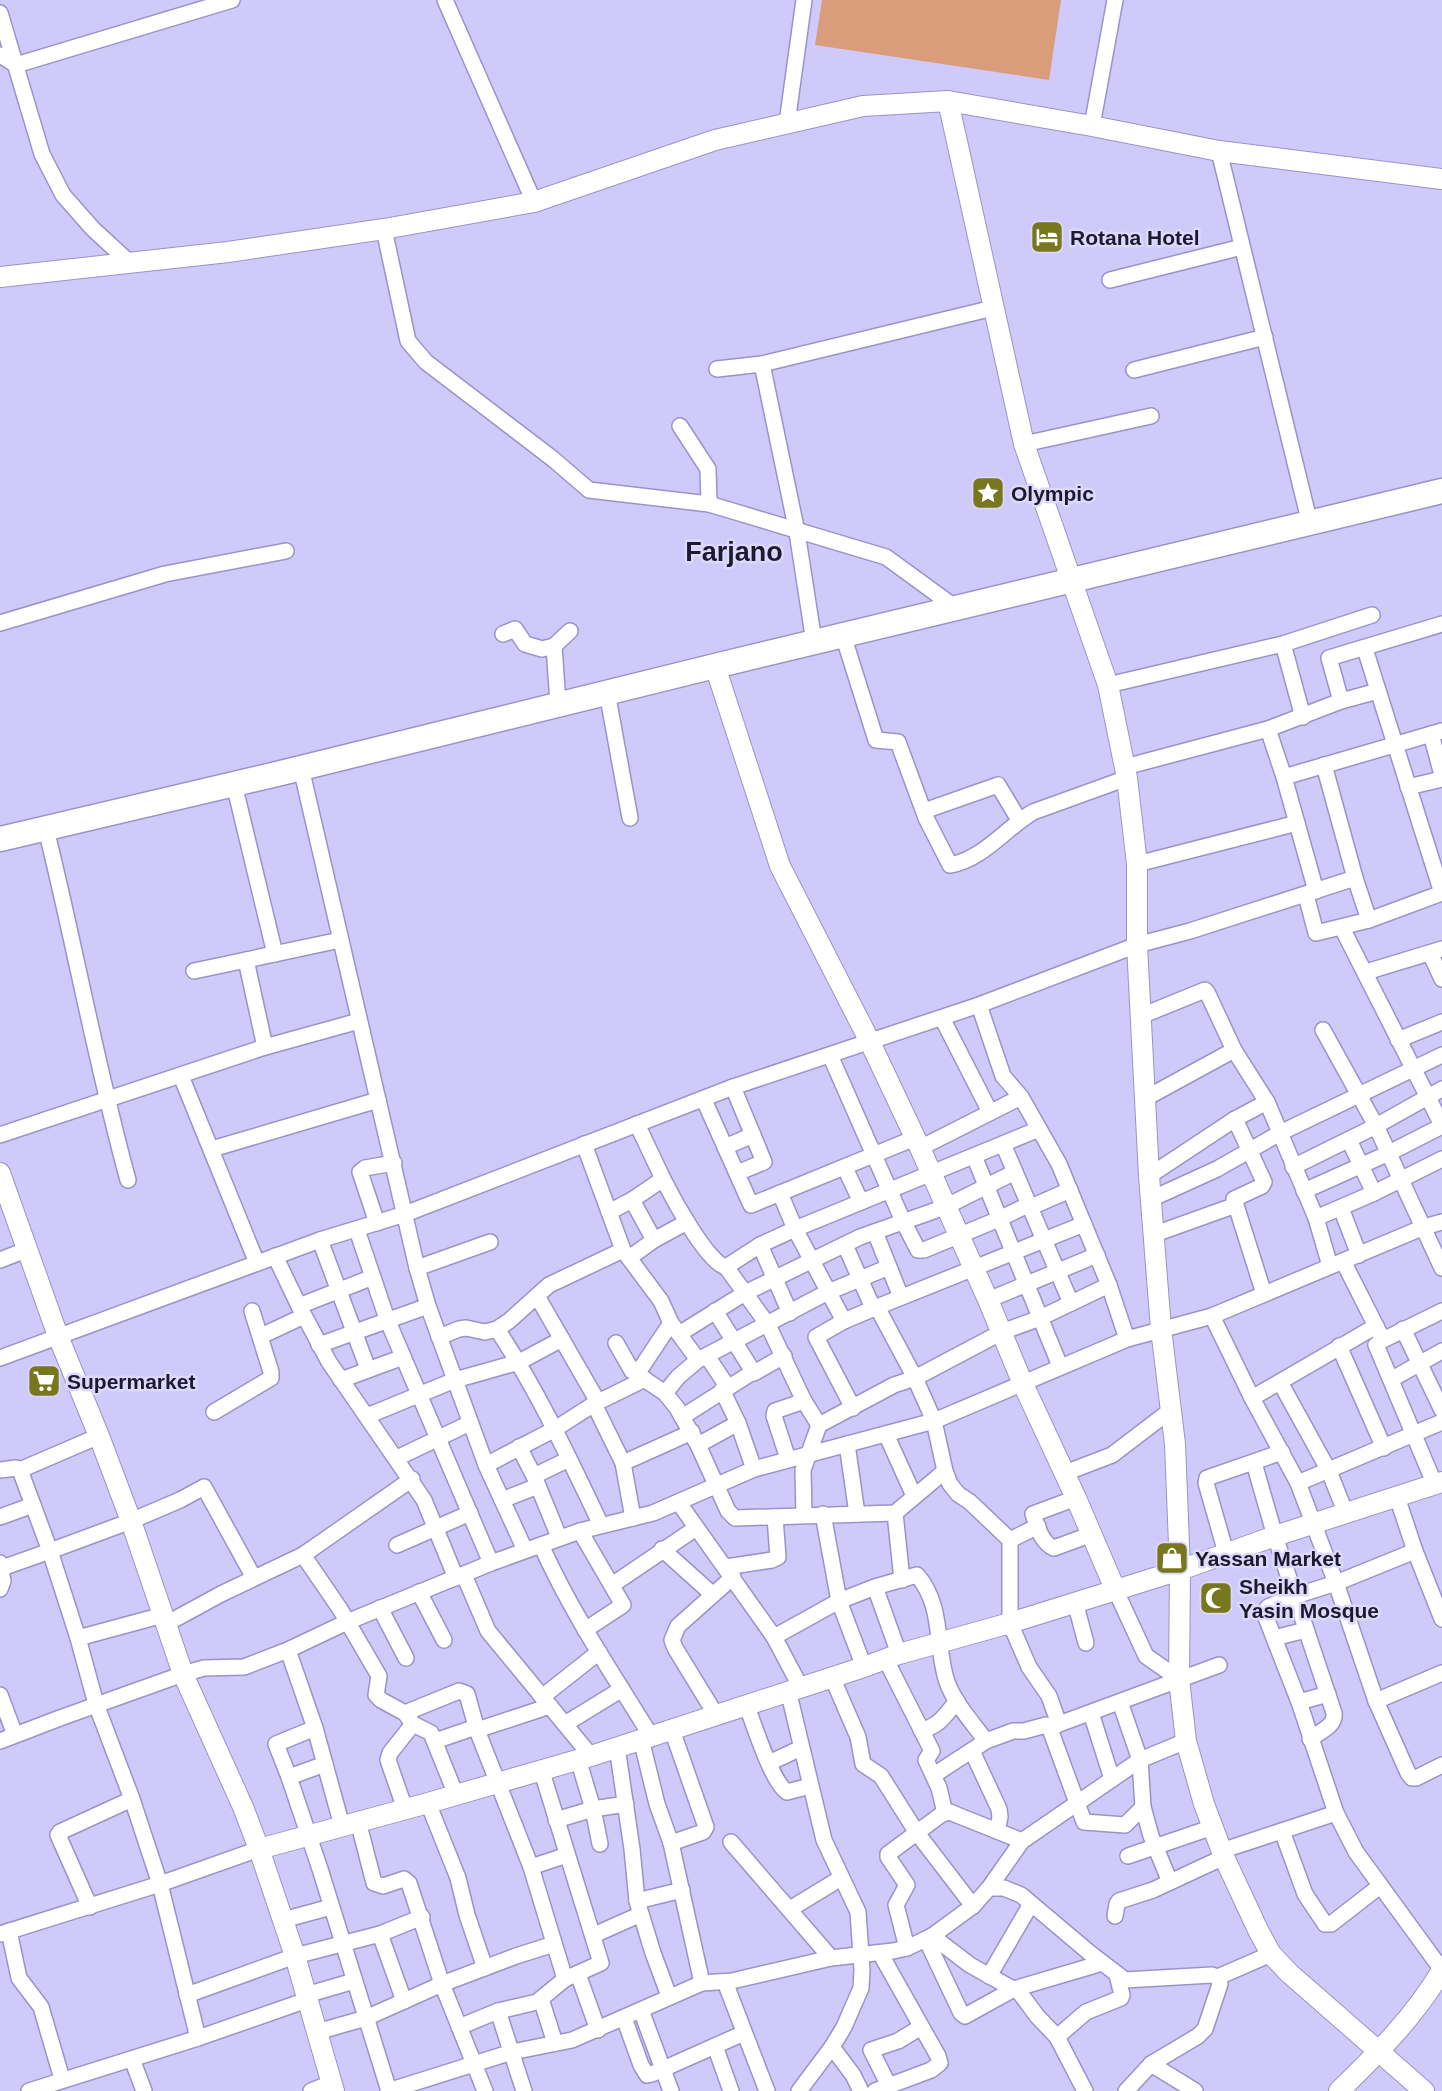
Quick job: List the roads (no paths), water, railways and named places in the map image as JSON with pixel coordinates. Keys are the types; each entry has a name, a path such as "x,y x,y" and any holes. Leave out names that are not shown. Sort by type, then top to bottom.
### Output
{"main road":[{"path":"0,839 1442,491"}],"street":[{"path":"0,55 16,65 232,0"},
{"path":"445,0 534,202"},
{"path":"788,123 804,0"},
{"path":"1092,126 1115,0"},
{"path":"0,13 42,154 63,195 93,229 130,263"},
{"path":"948,101 1024,444 1108,685 1126,773 1137,864 1137,945 1149,1176 1161,1329 1175,1444 1180,1570 1179,1679 1186,1741 1222,1854 1272,1954 1289,1972 1424,2091"},
{"path":"0,277 228,252 384,229 534,202 715,140 863,106 948,101 1219,151 1442,179"},
{"path":"1219,151 1310,524"},
{"path":"384,229 408,340 426,362 553,459 589,490 709,504 886,557 956,608"},
{"path":"1110,279 1242,247"},
{"path":"717,369 762,364 993,308"},
{"path":"1134,370 1265,337"},
{"path":"762,364 797,532 814,642"},
{"path":"1024,444 1151,416"},
{"path":"680,426 708,469 709,504"},
{"path":"0,623 165,574 286,551"},
{"path":"1108,685 1283,644 1323,633 1372,615"},
{"path":"1329,658 1442,624"},
{"path":"503,634 515,629 525,644 542,649 554,646 570,631"},
{"path":"1323,633 1341,701"},
{"path":"843,635 876,740 898,742 924,811 950,865 983,850 1019,820 1034,812 1126,773 1268,729 1341,701 1378,691"},
{"path":"1283,644 1304,717"},
{"path":"554,646 558,704"},
{"path":"1268,729 1297,823 1317,933 1369,920 1442,893 1365,649"},
{"path":"715,666 780,866 918,1143 974,1267 1023,1384 1146,1656 1179,1679"},
{"path":"607,692 630,818"},
{"path":"1284,777 1436,733 1442,777 1408,787"},
{"path":"1323,765 1369,920"},
{"path":"301,768 417,1268 428,1306 486,1465 525,1550"},
{"path":"234,784 274,954"},
{"path":"924,811 998,785 1019,820"},
{"path":"1137,864 1297,823"},
{"path":"46,829 70,928 106,1100 128,1180"},
{"path":"0,1358 320,1240 405,1214 733,1087 979,1005 1137,945 1355,878"},
{"path":"1304,1191 1389,1153 1442,1125 1435,1092 1413,1069 1342,928"},
{"path":"194,971 340,940"},
{"path":"1366,972 1436,951 1442,979"},
{"path":"246,960 265,1047"},
{"path":"62,2079 41,2007 19,1978 5,1932 90,1907 259,1849 456,1795 672,1730 892,1656 1010,1623 1180,1570 1314,1523 1438,1484 1413,1435 1392,1379 1376,1346 1379,1333 1336,1264 1267,1102 1234,1050 1206,991 1141,1016"},
{"path":"979,1005 1000,1069 1021,1097 1059,1164 1097,1255 1127,1339"},
{"path":"942,1018 990,1112"},
{"path":"0,1135 265,1047 359,1021"},
{"path":"1398,1040 1442,1022"},
{"path":"1323,1030 1376,1126 1442,1268"},
{"path":"1146,1098 1234,1050"},
{"path":"830,1055 918,1250 924,1250 960,1236 1070,1190"},
{"path":"1151,1199 1217,1169 1280,1133 1442,1055"},
{"path":"181,1076 257,1263"},
{"path":"733,1087 764,1162 737,1173"},
{"path":"1293,1167 1376,1126 1435,1092"},
{"path":"704,1100 751,1205 875,1156 918,1143 1021,1097"},
{"path":"212,1149 378,1100"},
{"path":"1149,1176 1235,1119 1267,1102"},
{"path":"1235,1119 1264,1184 1234,1199 1264,1294"},
{"path":"637,1125 687,1222 720,1265 726,1267 768,1325 804,1401 819,1425"},
{"path":"726,1267 760,1245 795,1229 1040,1129"},
{"path":"725,1147 753,1135"},
{"path":"1349,1140 1374,1193"},
{"path":"584,1143 626,1254 661,1301 675,1329 702,1358 725,1388 754,1469"},
{"path":"1003,1144 1071,1304"},
{"path":"974,1156 1060,1366"},
{"path":"1317,1218 1442,1160"},
{"path":"377,1223 360,1172 365,1168 394,1163"},
{"path":"845,1168 861,1202"},
{"path":"486,1465 555,1429 641,1377 675,1329 845,1245 903,1221 945,1207 1015,1172"},
{"path":"0,1173 58,1336 131,1521 183,1674 243,1807 259,1849 283,1920 333,2087 311,2091"},
{"path":"609,1212 663,1179"},
{"path":"780,1192 795,1229 844,1320"},
{"path":"632,1200 654,1240"},
{"path":"1155,1234 1236,1205"},
{"path":"1341,1208 1359,1255"},
{"path":"439,1337 466,1328 485,1332 497,1329 559,1279 626,1254 687,1222"},
{"path":"0,1741 183,1674 204,1668 240,1668 288,1650 347,1622 491,1563 559,1537 633,1518 679,1503 754,1469 934,1421 1127,1339 1212,1316 1424,1227 1442,1222"},
{"path":"853,1408 816,1340 817,1335 875,1307 1084,1224"},
{"path":"357,1230 387,1319 491,1563"},
{"path":"875,1232 901,1297"},
{"path":"320,1240 368,1369"},
{"path":"417,1268 490,1242"},
{"path":"760,1245 790,1313"},
{"path":"845,1245 875,1307 915,1378 934,1421 945,1471 954,1490 1010,1540 1010,1623 1029,1667 1049,1696 1055,1726 1084,1822 1122,1826 1130,1822 1143,1807"},
{"path":"0,1260 26,1250"},
{"path":"988,1300 1097,1255"},
{"path":"275,1256 320,1345 341,1380 412,1479 424,1500 488,1631 565,1724 584,1757 600,1844"},
{"path":"665,1393 678,1377 702,1358 828,1292 889,1267"},
{"path":"261,1336 338,1290 373,1277"},
{"path":"804,1515 803,1473 819,1425 1002,1332 1040,1318 1109,1286"},
{"path":"537,1296 596,1403 623,1463 633,1518"},
{"path":"320,1345 428,1306"},
{"path":"214,1412 271,1378 261,1336 252,1311"},
{"path":"715,1311 753,1372"},
{"path":"1252,1398 1339,1346 1379,1333 1403,1329 1442,1311"},
{"path":"1212,1316 1252,1398 1298,1483 1336,1583 1376,1701 1410,1776 1416,1778 1442,1765"},
{"path":"497,1329 519,1362 555,1429 601,1525"},
{"path":"1403,1329 1442,1410"},
{"path":"368,1416 455,1380 519,1362 562,1340"},
{"path":"616,1343 632,1371 665,1393 682,1417 733,1517 895,1513 945,1471"},
{"path":"1339,1346 1384,1448"},
{"path":"1392,1379 1442,1351"},
{"path":"682,1417 725,1388 784,1356"},
{"path":"341,1380 403,1357"},
{"path":"1280,1382 1329,1471 1346,1514"},
{"path":"788,1459 774,1416 778,1409 804,1401"},
{"path":"1065,1473 1112,1455 1171,1410"},
{"path":"1298,1483 1442,1422"},
{"path":"397,1458 470,1423"},
{"path":"623,1463 738,1423"},
{"path":"886,1434 914,1496"},
{"path":"0,1470 16,1468 20,1470 99,1436"},
{"path":"847,1444 857,1514"},
{"path":"519,1447 559,1537"},
{"path":"1226,1553 1206,1484 1207,1478 1282,1452"},
{"path":"502,1500 569,1459"},
{"path":"1254,1463 1275,1536 1335,1719 1332,1724 1310,1739"},
{"path":"20,1470 50,1551 96,1704 132,1799 160,1884 198,2038"},
{"path":"78,1638 164,1619 303,1555 412,1479"},
{"path":"0,1589 3,1581 1,1566 50,1551 131,1521 204,1487 254,1578"},
{"path":"1397,1497 1442,1619"},
{"path":"1076,1498 1033,1514 1038,1526 1046,1543 1054,1548 1092,1534"},
{"path":"679,1503 774,1637 794,1688 801,1748 824,1840 858,1912 861,1988 832,2048 799,2091"},
{"path":"0,1517 33,1506"},
{"path":"397,1545 470,1513"},
{"path":"895,1513 902,1580"},
{"path":"823,1514 839,1601 864,1667"},
{"path":"716,1715 672,1640 678,1626 712,1594 730,1572 777,1558 776,1517"},
{"path":"1010,1540 1038,1526"},
{"path":"612,1585 696,1528"},
{"path":"580,1531 622,1605 585,1630"},
{"path":"541,1545 558,1581 622,1689 646,1737 657,1804 682,1890 702,1983"},
{"path":"663,1549 712,1594"},
{"path":"1339,2091 1379,2052 1428,1994 1442,1970 1356,1852 1336,1813 1299,1702 1265,1611 1268,1607 1295,1596 1336,1583 1415,1551"},
{"path":"303,1555 324,1584 379,1676 376,1695 429,1731 456,1795"},
{"path":"774,1637 839,1601 875,1587 917,1575 935,1611 948,1684 957,1701 986,1741"},
{"path":"875,1587 892,1656 921,1730 932,1751 927,1760 934,1775 945,1813"},
{"path":"419,1592 444,1640"},
{"path":"1075,1602 1086,1643"},
{"path":"380,1608 406,1658"},
{"path":"1274,1638 1306,1630"},
{"path":"288,1650 325,1764 374,1883 383,1886 402,1879 407,1880 422,1917 442,1984 485,2091"},
{"path":"435,1741 546,1702 599,1652"},
{"path":"934,1775 986,1741 1013,1731 1024,1731 1046,1725 1055,1726 1220,1665"},
{"path":"1376,1701 1442,1673"},
{"path":"832,1677 854,1725 864,1764 881,1776 917,1833 973,1906"},
{"path":"565,1724 622,1689"},
{"path":"405,1809 388,1760 390,1753 409,1719 462,1691 468,1697 476,1728 531,1867 554,1944 598,2030"},
{"path":"1299,1702 1328,1694"},
{"path":"0,1695 15,1735"},
{"path":"921,1730 938,1724 957,1701"},
{"path":"1120,1702 1140,1760 1143,1807 1155,1846 1170,1882"},
{"path":"746,1704 769,1763 785,1791 810,1786"},
{"path":"1091,1713 1112,1779"},
{"path":"315,1728 276,1744 309,1835 389,2091 436,2084 474,2063 512,2052 572,2040 702,1983 725,1982 831,1958 907,1948 929,1938 973,1906 989,1888 1022,1841 1140,1760 1186,1741"},
{"path":"670,1843 703,1832 706,1827 672,1730"},
{"path":"617,1747 639,1908 669,1996"},
{"path":"769,1763 801,1748"},
{"path":"972,1751 999,1809 997,1831"},
{"path":"289,1777 325,1764"},
{"path":"459,2027 498,2011 525,2006 541,1999 572,1976 601,1963 541,1769"},
{"path":"90,1907 58,1835 90,1816 132,1799"},
{"path":"428,1803 458,1878 485,1968"},
{"path":"556,1820 593,1809 626,1804"},
{"path":"907,1948 896,1905 907,1885 888,1854 945,1813 957,1815 1022,1841"},
{"path":"1115,1916 1119,1901 1170,1882 1222,1854 1336,1813"},
{"path":"1128,1856 1213,1827"},
{"path":"1282,1831 1305,1894 1327,1925 1380,1886"},
{"path":"731,1842 831,1958"},
{"path":"531,1867 567,1855"},
{"path":"790,1909 842,1878"},
{"path":"989,1888 1011,1890 1117,1975 1129,1980 1212,1975 1218,1977 1272,1954"},
{"path":"594,1935 639,1908 682,1890"},
{"path":"989,1976 1031,1904"},
{"path":"283,1920 331,1907"},
{"path":"187,1995 294,1956 380,1934 422,1917"},
{"path":"380,1934 404,2001"},
{"path":"929,1938 970,1965 1020,1993 1036,2016 1057,2037 1084,2091"},
{"path":"929,1938 946,1981 961,2013 965,2016 1014,1989 1102,1963"},
{"path":"317,2032 366,2018 442,1984 554,1944"},
{"path":"880,1953 884,1965 921,2027 939,2063 931,2070 892,2087 871,2050 898,2041 921,2027"},
{"path":"946,1981 970,1965"},
{"path":"1057,2037 1086,2012 1121,1998 1117,1975"},
{"path":"1126,2091 1151,2064 1198,2036 1205,2029 1220,1984 1218,1977"},
{"path":"29,2091 198,2038 354,1981"},
{"path":"725,1982 767,2091"},
{"path":"541,1999 555,2043"},
{"path":"641,2010 671,2091"},
{"path":"498,2011 524,2091"},
{"path":"624,2018 645,2073 649,2075 744,2033"},
{"path":"716,2046 731,2091"},
{"path":"832,2048 853,2075 861,2091"},
{"path":"132,2059 144,2091"},
{"path":"1151,2064 1195,2091"}],"place":[{"name":"Rotana Hotel","path":"1047,237"},
{"name":"Olympic","path":"988,493"},
{"name":"Supermarket","path":"44,1381"},
{"name":"Yassan Market","path":"1172,1558"},
{"name":"Sheikh Yasin Mosque","path":"1216,1598"}],"district":[{"name":"Farjano","path":"734,552"}]}
